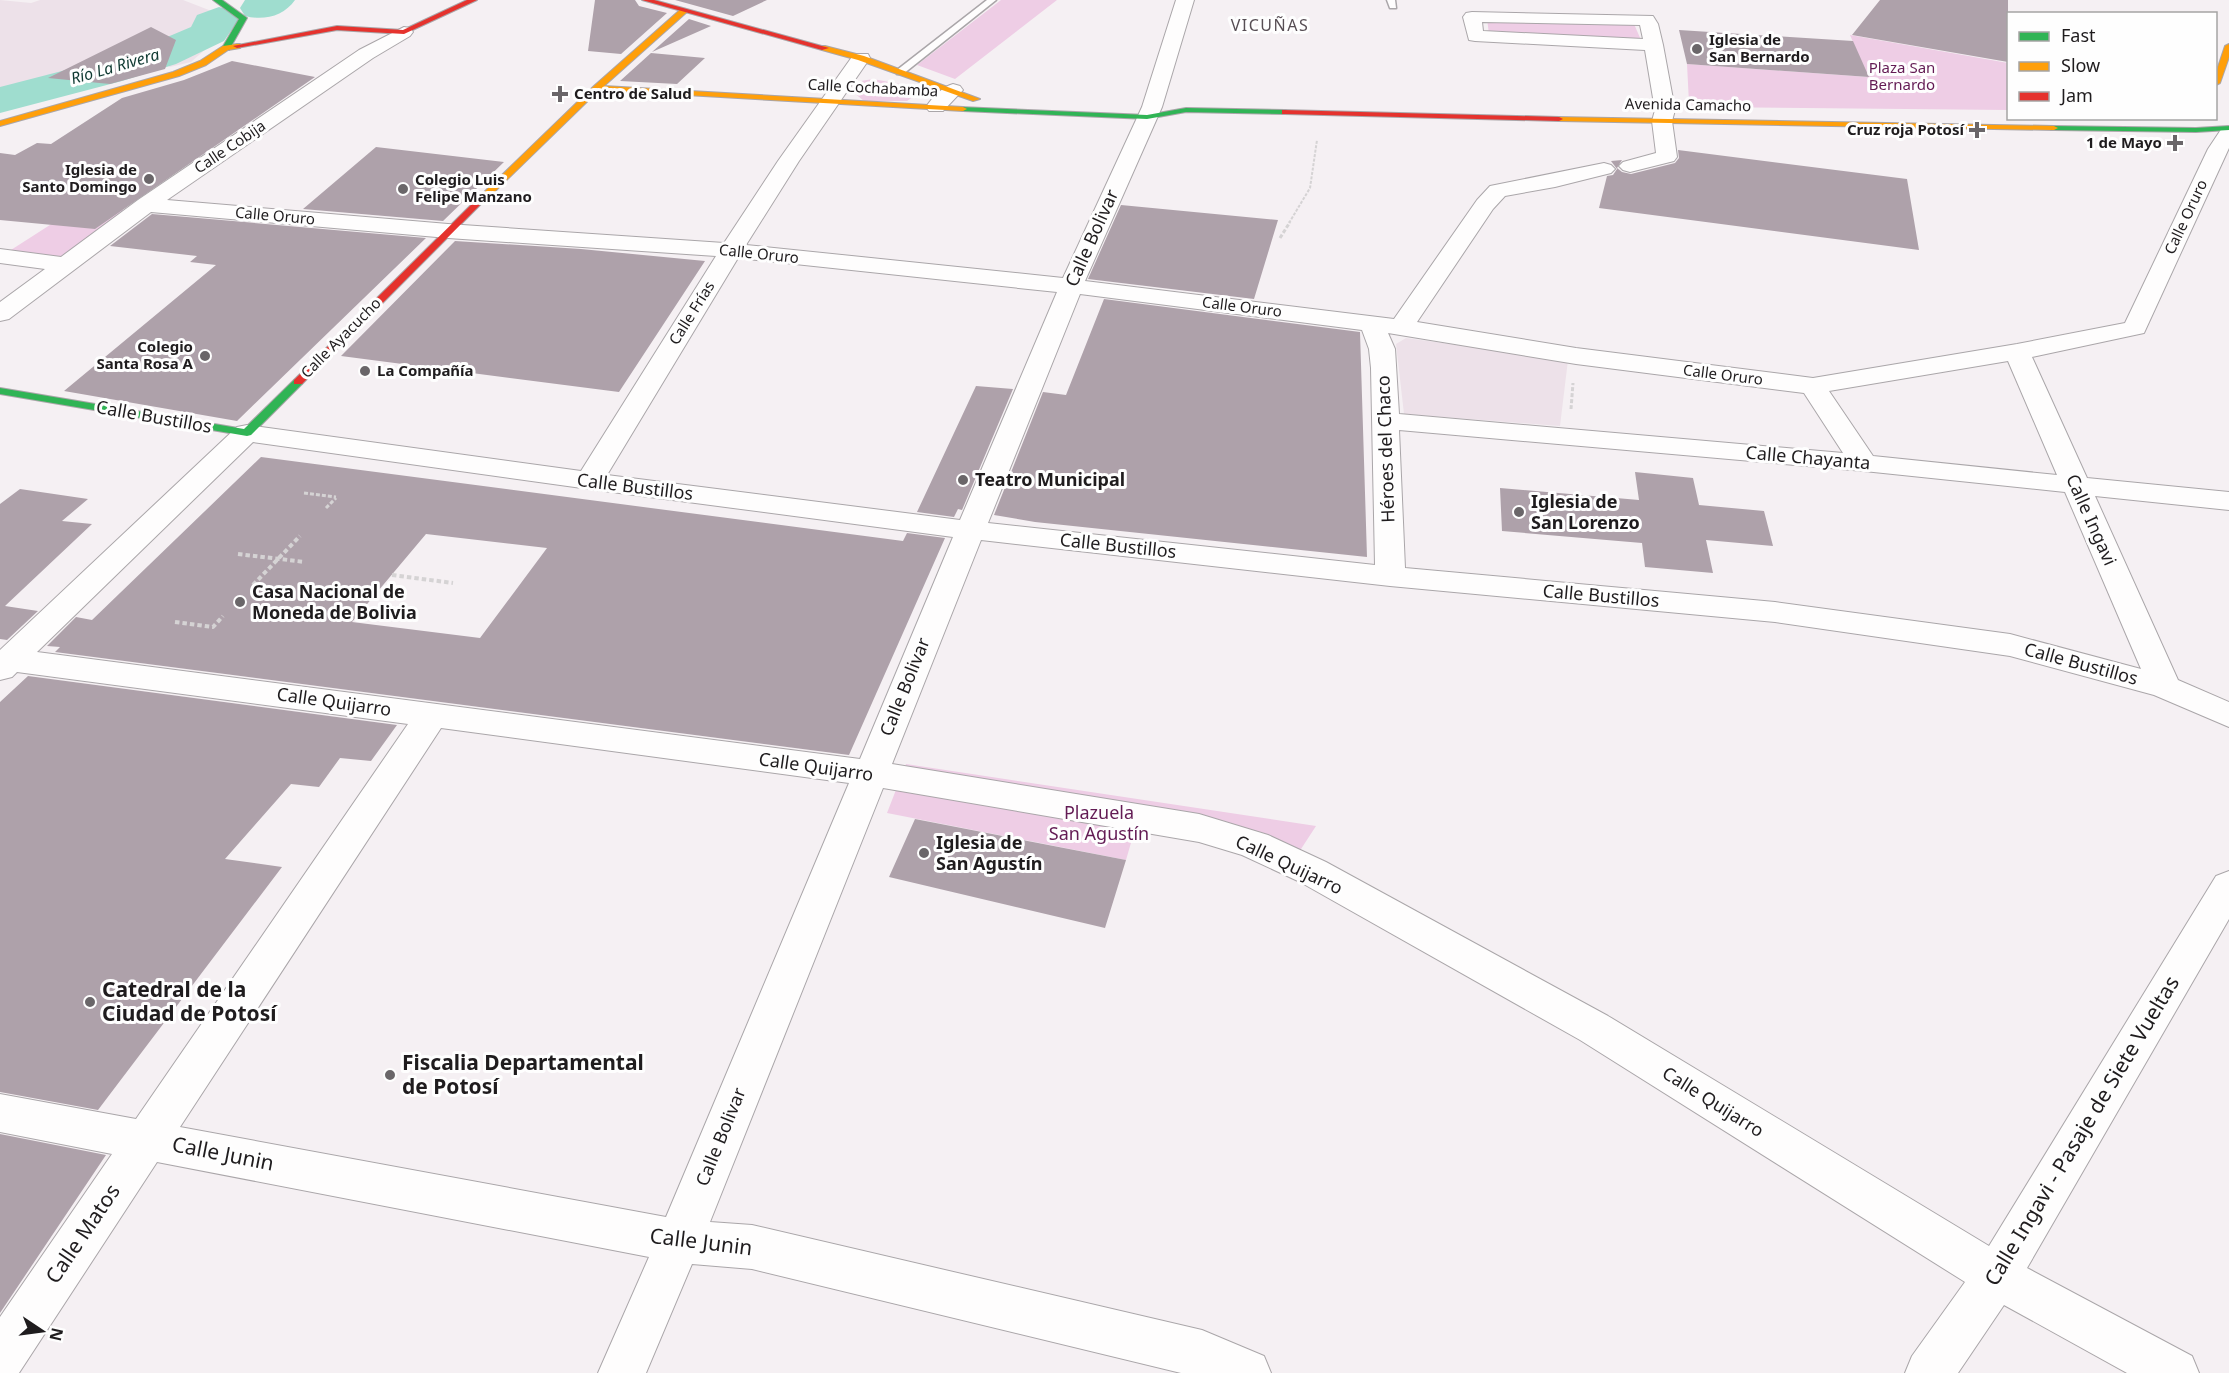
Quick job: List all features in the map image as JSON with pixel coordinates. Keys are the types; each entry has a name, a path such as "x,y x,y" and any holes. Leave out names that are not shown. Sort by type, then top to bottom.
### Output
{"main road":[{"path":"217,0 243,18 226,48"},
{"name":"Calle Cobija","path":"404,32 473,0"},
{"name":"Calle Cochabamba","path":"646,0 861,58 980,100 1150,112"},
{"name":"Calle Ayacucho","path":"247,433 448,231 597,88 684,10"},
{"path":"0,124 176,74 203,63 226,48 337,28 404,32"},
{"path":"2217,77 2228,50"},
{"name":"Calle Cochabamba","path":"597,88 936,108 1150,112"},
{"name":"Avenida Camacho","path":"1150,112 1190,99 1664,116 2007,117"},
{"name":"Avenida Camacho","path":"1150,112 1186,110 2201,123"},
{"path":"2154,120 2201,123"},
{"name":"Calle Bustillos","path":"0,391 247,433"}],"street":[{"name":"Calle Bolivar","path":"622,1373 679,1241 1071,286 1150,112 1185,0"},
{"path":"1630,166 1667,157 1654,45 1644,0"},
{"path":"1647,20 1472,17 1475,36 1654,45"},
{"name":"Calle Cobija","path":"0,314 146,205 366,54 404,32"},
{"name":"Calle Frías","path":"589,481 731,250 828,103 861,58"},
{"path":"936,108 953,90"},
{"path":"2201,123 2226,140"},
{"name":"Calle Oruro","path":"146,205 448,231 731,250 1071,286 1372,323 1576,356 1813,386 2017,352 2135,328 2226,140"},
{"path":"1401,327 1485,205 1498,191 1604,169"},
{"path":"0,256 66,265"},
{"name":"Héroes del Chaco","path":"1372,323 1382,349 1390,576"},
{"name":"Calle Ingavi","path":"2017,352 2165,687"},
{"path":"1813,386 1864,463"},
{"name":"Calle Chayanta","path":"1386,421 1864,463 2229,501"},
{"name":"Calle Bustillos","path":"247,433 589,481 969,530 1390,576 1775,612 2010,645 2165,687 2229,715"},
{"name":"Calle Ayacucho","path":"4,664 247,433"},
{"name":"Calle Quijarro","path":"4,664 432,716 870,774 1199,828 1255,845 1314,872 1594,1028 1997,1276 2175,1373"},
{"name":"Calle Matos","path":"0,1359 432,716"},
{"name":"Calle Ingavi - Pasaje de Siete Vueltas","path":"1929,1373 1997,1276 2229,886"},
{"name":"Calle Junin","path":"0,1113 679,1241 752,1247 1202,1354 1247,1373"}],"lane":[{"path":"900,72 992,0"}],"path":[{"path":"1280,238 1310,188 1321,113"},
{"path":"1568,436 1576,356"},
{"path":"304,493 336,497 326,508"},
{"path":"253,585 300,536"},
{"path":"238,554 305,562"},
{"path":"392,575 453,583"},
{"path":"175,622 213,627 223,616"}],"shaded area":[{"path":"0,0 31,3 40,0 183,0 227,17 207,48 191,62 170,67 152,56 0,97"},
{"path":"1406,338 1568,360 1560,426 1404,414 1396,344"}],"green space":[{"path":"1001,0 1057,0 955,79 917,65"},
{"path":"1487,19 1634,24 1641,40 1489,34"},
{"name":"Plaza San Bernardo","path":"1850,35 2007,63 2007,110 1702,107 1689,103 1687,64 1868,77"},
{"path":"873,79 916,87 917,94 907,101 864,101 853,92 861,81"},
{"path":"78,207 124,210 54,264 0,257"},
{"name":"Plazuela San Agustín","path":"906,764 1316,826 1288,869 1195,839 1135,829 1126,860 887,813"}],"building":[{"path":"595,0 635,0 639,6 667,13 621,54 588,51"},
{"path":"675,0 767,0 733,16"},
{"path":"1880,0 2008,0 2007,62 1852,35"},
{"path":"689,19 711,26 652,52"},
{"path":"151,27 176,40 165,69 110,84 48,78"},
{"path":"1679,30 1853,41 1869,77 1687,64"},
{"path":"651,53 705,58 677,84 620,81"},
{"path":"232,61 315,77 95,229 0,220 0,153 15,155 37,143 51,144 122,98 184,80"},
{"name":"Colegio Luis Felipe Manzano","path":"376,147 504,162 443,221 303,209"},
{"path":"1678,150 1907,179 1919,250 1599,208 1607,176 1613,175 1617,169 1611,161 1622,160 1617,168 1631,174 1675,163 1679,158"},
{"path":"1121,205 1278,220 1254,299 1088,279"},
{"path":"152,214 426,238 237,421 64,391 216,265 190,262 197,256 110,246"},
{"path":"455,241 581,249 705,261 619,392 341,356"},
{"path":"1104,299 1360,332 1367,557 1035,522 994,515 1043,392 1066,395"},
{"path":"976,386 1013,389 962,510 958,509 954,517 917,512"},
{"name":"Casa Nacional de Moneda de Bolivia","path":"261,457 903,541 907,533 945,538 849,755 55,652 60,647 47,646 76,617 92,620","holes":["426,534 547,548 480,638 352,622"]},
{"path":"1635,472 1693,478 1699,505 1764,511 1773,546 1706,540 1713,573 1645,567 1642,543 1502,531 1500,488 1639,500"},
{"path":"20,489 88,499 62,521 92,524 5,606 38,611 7,640 0,639 0,504"},
{"path":"28,676 397,725 371,761 340,758 319,787 291,784 225,859 282,867 98,1110 0,1092 0,702"},
{"path":"915,819 1126,860 1105,928 889,877"},
{"path":"0,1134 106,1155 0,1313"}],"waterway":[{"name":"Río La Rivera","path":"259,8 276,0"},
{"name":"Río La Rivera","path":"0,100 108,72 161,55 210,33 211,23 219,19"}],"traffic: fast":[{"path":"217,0 243,18 226,48"},
{"path":"963,109 1147,117 1186,110 1285,112"},
{"path":"2054,128 2196,130 2229,128"},
{"path":"0,391 247,433 298,382"}],"traffic: slow":[{"path":"479,202 597,88 684,11"},
{"path":"0,124 176,74 203,63 226,48 237,46"},
{"path":"2217,80 2229,46"},
{"path":"825,48 861,58 976,99"},
{"path":"597,88 963,109"},
{"path":"1559,119 2054,128"}],"traffic: jam":[{"path":"237,46 337,28 404,32 473,0"},
{"path":"646,0 825,48"},
{"path":"1285,112 1559,119"},
{"path":"298,382 479,202"}],"place":[{"name":"Iglesia de San Bernardo","path":"1697,49"},
{"name":"Centro de Salud","path":"560,94"},
{"name":"Cruz roja Potosí","path":"1977,130"},
{"name":"1 de Mayo","path":"2175,143"},
{"name":"Iglesia de Santo Domingo","path":"149,179"},
{"name":"Colegio Luis Felipe Manzano","path":"403,189"},
{"name":"Colegio Santa Rosa A","path":"205,356"},
{"name":"La Compañía","path":"365,371"},
{"name":"Teatro Municipal","path":"963,480"},
{"name":"Iglesia de San Lorenzo","path":"1519,512"},
{"name":"Casa Nacional de Moneda de Bolivia","path":"240,602"},
{"name":"Iglesia de San Agustín","path":"924,853"},
{"name":"Catedral de la Ciudad de Potosí","path":"90,1002"},
{"name":"Fiscalia Departamental de Potosí","path":"390,1075"}],"district":[{"name":"VICUÑAS","path":"1270,25"}]}
